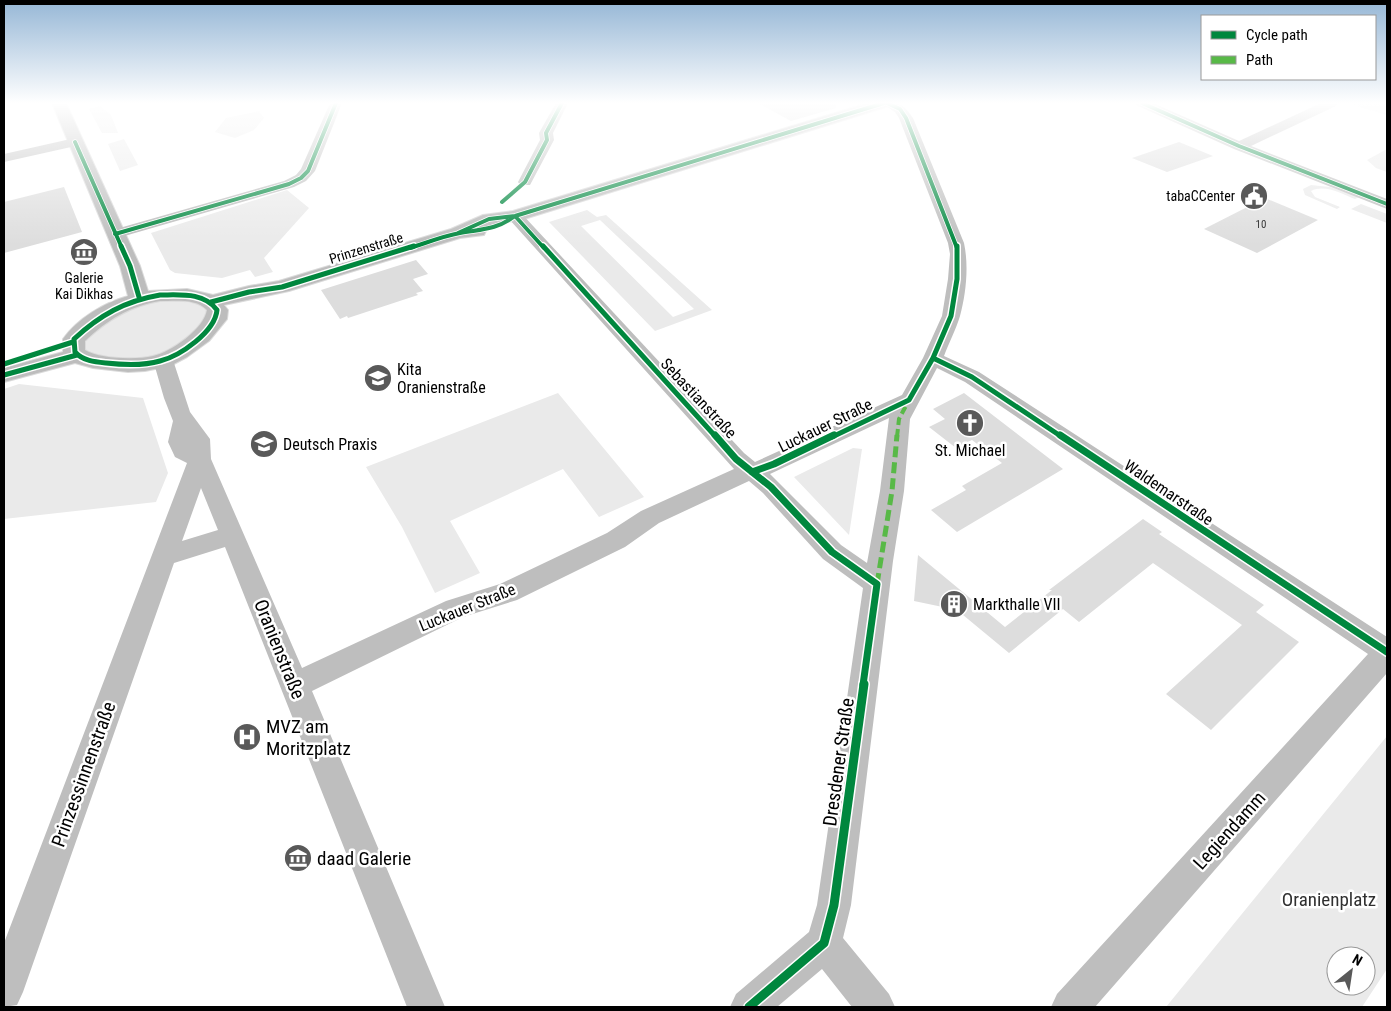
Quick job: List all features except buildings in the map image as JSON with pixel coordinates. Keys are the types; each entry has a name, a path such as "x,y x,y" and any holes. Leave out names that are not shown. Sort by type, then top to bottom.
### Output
{"main road":[{"path":"79,150 136,282 139,297"},
{"name":"Prinzenstraße","path":"215,308 458,233 504,225 515,216 731,150"},
{"path":"4,376 75,348 102,314 139,297 176,295 198,297 215,308 213,324 192,344 163,360 149,364 121,364 80,358 75,348"},
{"path":"4,364 75,348"}],"street":[{"path":"4,158 39,150"},
{"path":"115,234 223,204 301,178 308,171 317,150"},
{"path":"525,182 542,150"},
{"name":"Dresdener Straße","path":"824,943 834,905 877,584 892,491 899,419 933,358 952,316 957,279 958,254 947,219 919,150"},
{"path":"1250,150 1387,204"},
{"name":"Sebastianstraße","path":"515,216 729,452 771,487 832,552 877,584"},
{"name":"Waldemarstraße","path":"933,358 987,387 1387,652"},
{"path":"163,360 184,421 179,442 183,452 200,459"},
{"name":"Luckauer Straße","path":"295,685 455,609 508,592 616,540 650,516 728,480 774,464 909,400"},
{"name":"Oranienstraße","path":"200,459 233,534 426,1007"},
{"name":"Prinzessinnenstraße","path":"4,992 200,459"},
{"path":"164,556 233,534"},
{"name":"Legiendamm","path":"1070,1007 1387,652"},
{"path":"749,1007 824,943 876,1007"}],"green space":[{"path":"111,150 130,150 138,165 120,171"},
{"path":"1387,150 1387,172 1376,168 1367,160"},
{"path":"1311,185 1330,187 1359,197 1355,199 1328,189 1311,191 1315,197 1340,207 1337,209 1305,195 1303,189"},
{"path":"287,190 309,208 264,258 273,272 255,277 250,270 222,278 175,273 170,270 151,233"},
{"path":"1361,204 1387,214 1387,223 1351,209"},
{"path":"587,210 597,217 606,215 712,310 655,331 549,222","holes":["600,220 694,309 673,317 581,226"]},
{"path":"162,299 200,304 208,311 207,320 172,351 153,358 117,359 86,352 83,342 109,315"},
{"path":"19,384 143,398 168,473 156,502 4,519 4,389"},
{"path":"558,393 644,497 599,517 563,469 450,521 480,573 435,593 402,527 366,467"},
{"path":"853,448 862,449 849,535 794,477"},
{"name":"Oranienplatz","path":"1387,736 1387,969 1376,986 1376,946 1326,946 1326,996 1369,996 1362,1007 1166,1007"}],"marked path":[{"path":"877,584 892,491 899,419 909,400"}],"cycle path":[{"path":"79,150 130,266 139,297"},
{"path":"115,234 289,184 301,178 308,171 317,150"},
{"path":"502,202 525,182 542,150"},
{"path":"458,233 489,219 515,216 730,150"},
{"path":"752,472 774,464 909,400 933,358 951,316 957,279 958,254 956,243 919,150"},
{"path":"1250,150 1387,204"},
{"path":"515,216 736,459 771,487 832,552 877,584 834,905 824,943 749,1007"},
{"path":"211,302 249,292 282,287 458,233 490,229 503,225 515,216"},
{"path":"160,295 187,295 207,300 217,310 216,319 210,328 190,345 169,358 154,363 136,365 110,364 84,358 75,352 73,348 74,339 103,315 134,300 160,295"},
{"path":"4,364 73,342"},
{"path":"4,375 77,355"},
{"path":"933,358 972,377 1387,652"}],"place":[{"name":"tabaCCenter","path":"1254,196"},
{"name":"Galerie Kai Dikhas","path":"84,252"},
{"name":"Kita Oranienstraße","path":"378,378"},
{"name":"St. Michael","path":"970,423"},
{"name":"Deutsch Praxis","path":"264,444"},
{"name":"Markthalle VII","path":"954,604"},
{"name":"MVZ am Moritzplatz","path":"247,737"},
{"name":"daad Galerie","path":"298,858"}]}
